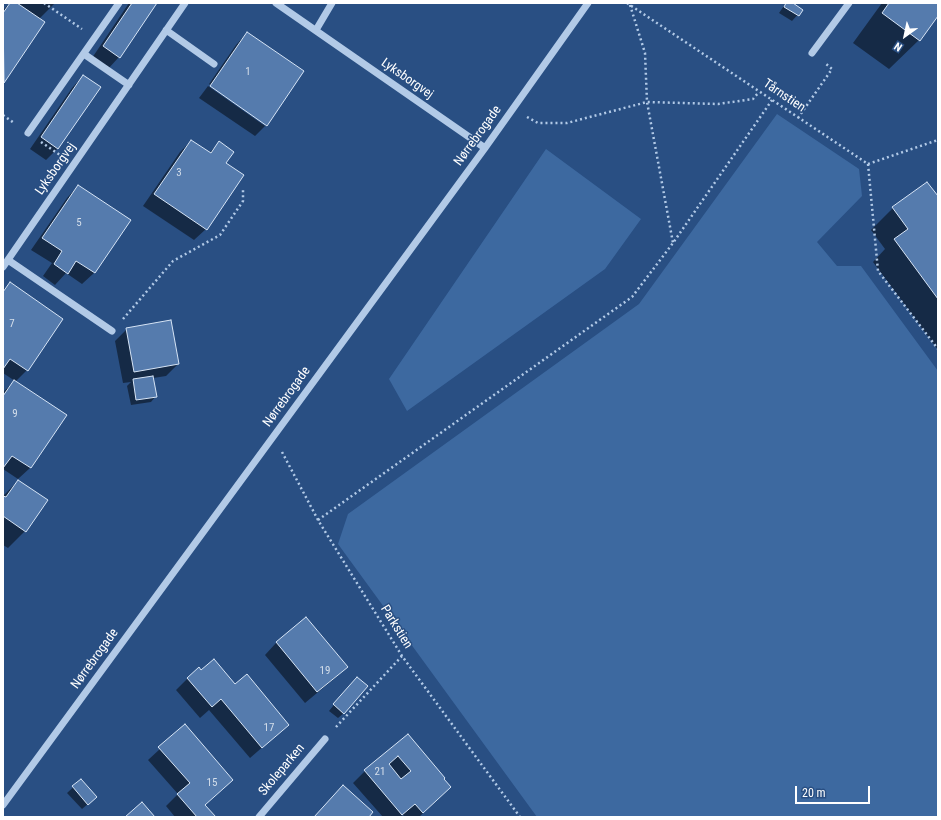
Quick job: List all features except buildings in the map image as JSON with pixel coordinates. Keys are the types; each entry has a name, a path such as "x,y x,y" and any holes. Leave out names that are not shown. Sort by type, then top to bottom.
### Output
{"street":[{"path":"28,133 119,3"},
{"name":"Lyksborgvej","path":"3,267 185,3"},
{"name":"Lyksborgvej","path":"276,3 485,148"},
{"path":"316,30 332,3"},
{"name":"Nørrebrogade","path":"3,805 485,148 588,3"},
{"path":"812,53 849,3"},
{"path":"166,30 214,64"},
{"path":"84,54 129,84"},
{"path":"8,260 112,331"},
{"name":"Skoleparken","path":"258,817 325,739"}],"path":[{"path":"44,3 95,38"},
{"path":"628,4 645,53 647,102 673,243"},
{"name":"Tårnstien","path":"628,4 868,164"},
{"path":"798,118 832,69 812,53"},
{"path":"512,110 538,123 566,123 647,102 718,104 753,99 759,92"},
{"path":"318,520 632,297 673,243 772,100"},
{"path":"938,140 868,164 878,271 938,349"},
{"path":"112,331 173,261 220,235 243,201 243,189"},
{"name":"Parkstien","path":"273,436 318,520 402,656 520,817"},
{"path":"325,739 402,656"}],"shaded area":[{"path":"777,114 859,169 862,196 817,242 837,266 861,266 938,371 938,817 537,817 338,544 348,514 639,304"},
{"path":"546,149 641,219 605,269 407,411 389,379"}]}
